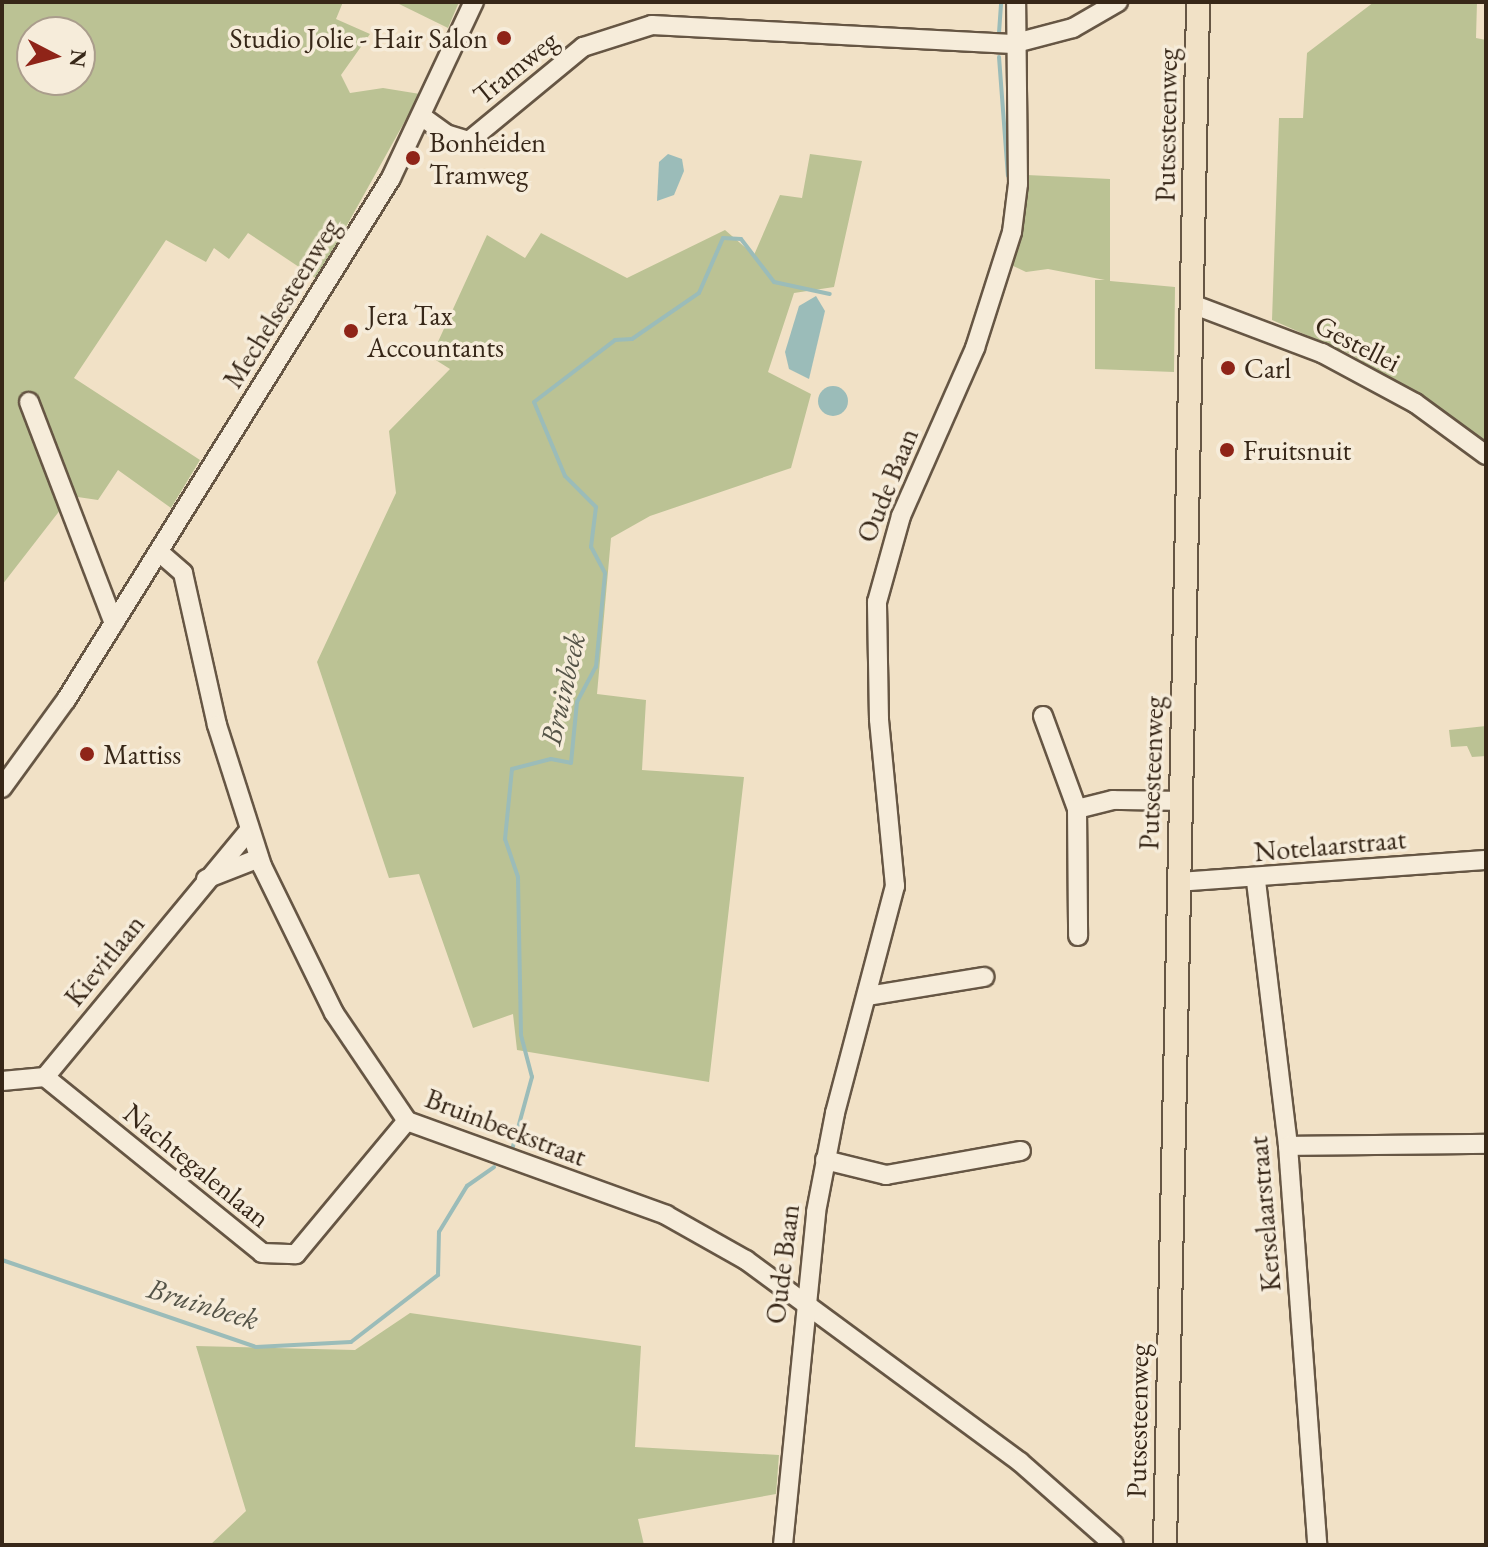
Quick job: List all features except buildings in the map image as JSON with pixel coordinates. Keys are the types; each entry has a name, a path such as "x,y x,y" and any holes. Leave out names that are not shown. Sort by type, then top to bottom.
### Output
{"main road":[{"name":"Putsesteenweg","path":"1165,1545 1198,2"}],"street":[{"name":"Mechelsesteenweg","path":"2,788 159,552 424,118 474,2"},
{"name":"Oude Baan","path":"783,1545 804,1303 825,1160 895,886 879,719 877,602 897,528 975,348 1012,232 1018,184 1012,44 1016,2"},
{"name":"Tramweg","path":"424,118 469,141 583,47 652,25 1012,44 1073,28 1118,2"},
{"name":"Gestellei","path":"1192,304 1322,353 1415,403 1486,455"},
{"path":"29,402 114,623"},
{"name":"Bruinbeekstraat","path":"159,552 183,573 249,830 259,858 334,1013 407,1121 666,1215 746,1260 1020,1462 1108,1541 1129,1545"},
{"path":"1043,716 1077,809 1078,936"},
{"path":"1077,809 1113,800 1181,801"},
{"name":"Kievitlaan","path":"45,1077 249,830"},
{"name":"Kievitlaan","path":"206,879 259,858"},
{"name":"Notelaarstraat","path":"1178,882 1256,881 1486,860"},
{"name":"Kerselaarstraat","path":"1256,881 1288,1146 1317,1545"},
{"path":"868,996 984,977"},
{"path":"2,1081 45,1077"},
{"name":"Nachtegalenlaan","path":"45,1077 262,1253 296,1254 407,1121"},
{"path":"1288,1146 1486,1144"},
{"path":"825,1160 886,1175 1021,1151"}],"green space":[{"path":"2,2 343,2 336,19 370,34 341,75 350,93 383,88 420,94 317,279 248,233 229,259 214,248 206,262 166,240 74,378 200,460 171,508 118,470 98,500 71,496 2,585"},
{"path":"395,2 459,2 448,28"},
{"path":"1374,2 1477,2 1476,38 1486,40 1486,443 1352,355 1272,320 1279,118 1303,118 1307,53"},
{"path":"810,154 862,161 834,287 794,293 768,372 811,394 791,468 650,516 611,538 597,694 646,700 642,770 744,777 709,1082 517,1050 513,1014 473,1028 419,874 389,878 317,662 396,493 389,431 450,369 431,357 487,235 525,258 541,233 627,278 725,230 754,255 780,195 802,198"},
{"path":"1027,175 1110,179 1110,281 1175,287 1174,372 1095,369 1095,280 1105,280 1048,269 1026,272 1009,264"},
{"path":"1486,726 1486,756 1472,757 1467,746 1451,747 1449,730"},
{"path":"410,1313 641,1346 635,1447 779,1455 776,1494 638,1519 644,1545 210,1545 246,1511 196,1346 355,1350"}],"water":[{"path":"668,154 682,159 684,171 674,195 657,201 659,162"},
{"path":"816,296 825,311 809,379 789,369 785,352 799,306"},
{"path":"833,386 844,390 848,401 844,412 833,416 822,412 818,401 822,390"}],"waterway":[{"name":"Bruinbeek","path":"999,33 1001,2"},
{"name":"Bruinbeek","path":"999,57 1008,176"},
{"name":"Bruinbeek","path":"512,1150 532,1077 521,1035 518,877 505,839 512,769 551,759 571,763 577,702 596,667 605,573 591,547 596,507 565,476 534,402 615,340 632,339 699,293 723,238 741,239 774,282 830,294"},
{"name":"Bruinbeek","path":"2,1260 256,1347 351,1342 438,1275 439,1232 467,1186 494,1167"}],"place":[{"name":"Studio Jolie - Hair Salon","path":"504,38"},
{"name":"Bonheiden Tramweg","path":"413,158"},
{"name":"Jera Tax Accountants","path":"351,331"},
{"name":"Carl","path":"1228,368"},
{"name":"Fruitsnuit","path":"1227,450"},
{"name":"Mattiss","path":"87,754"}]}
